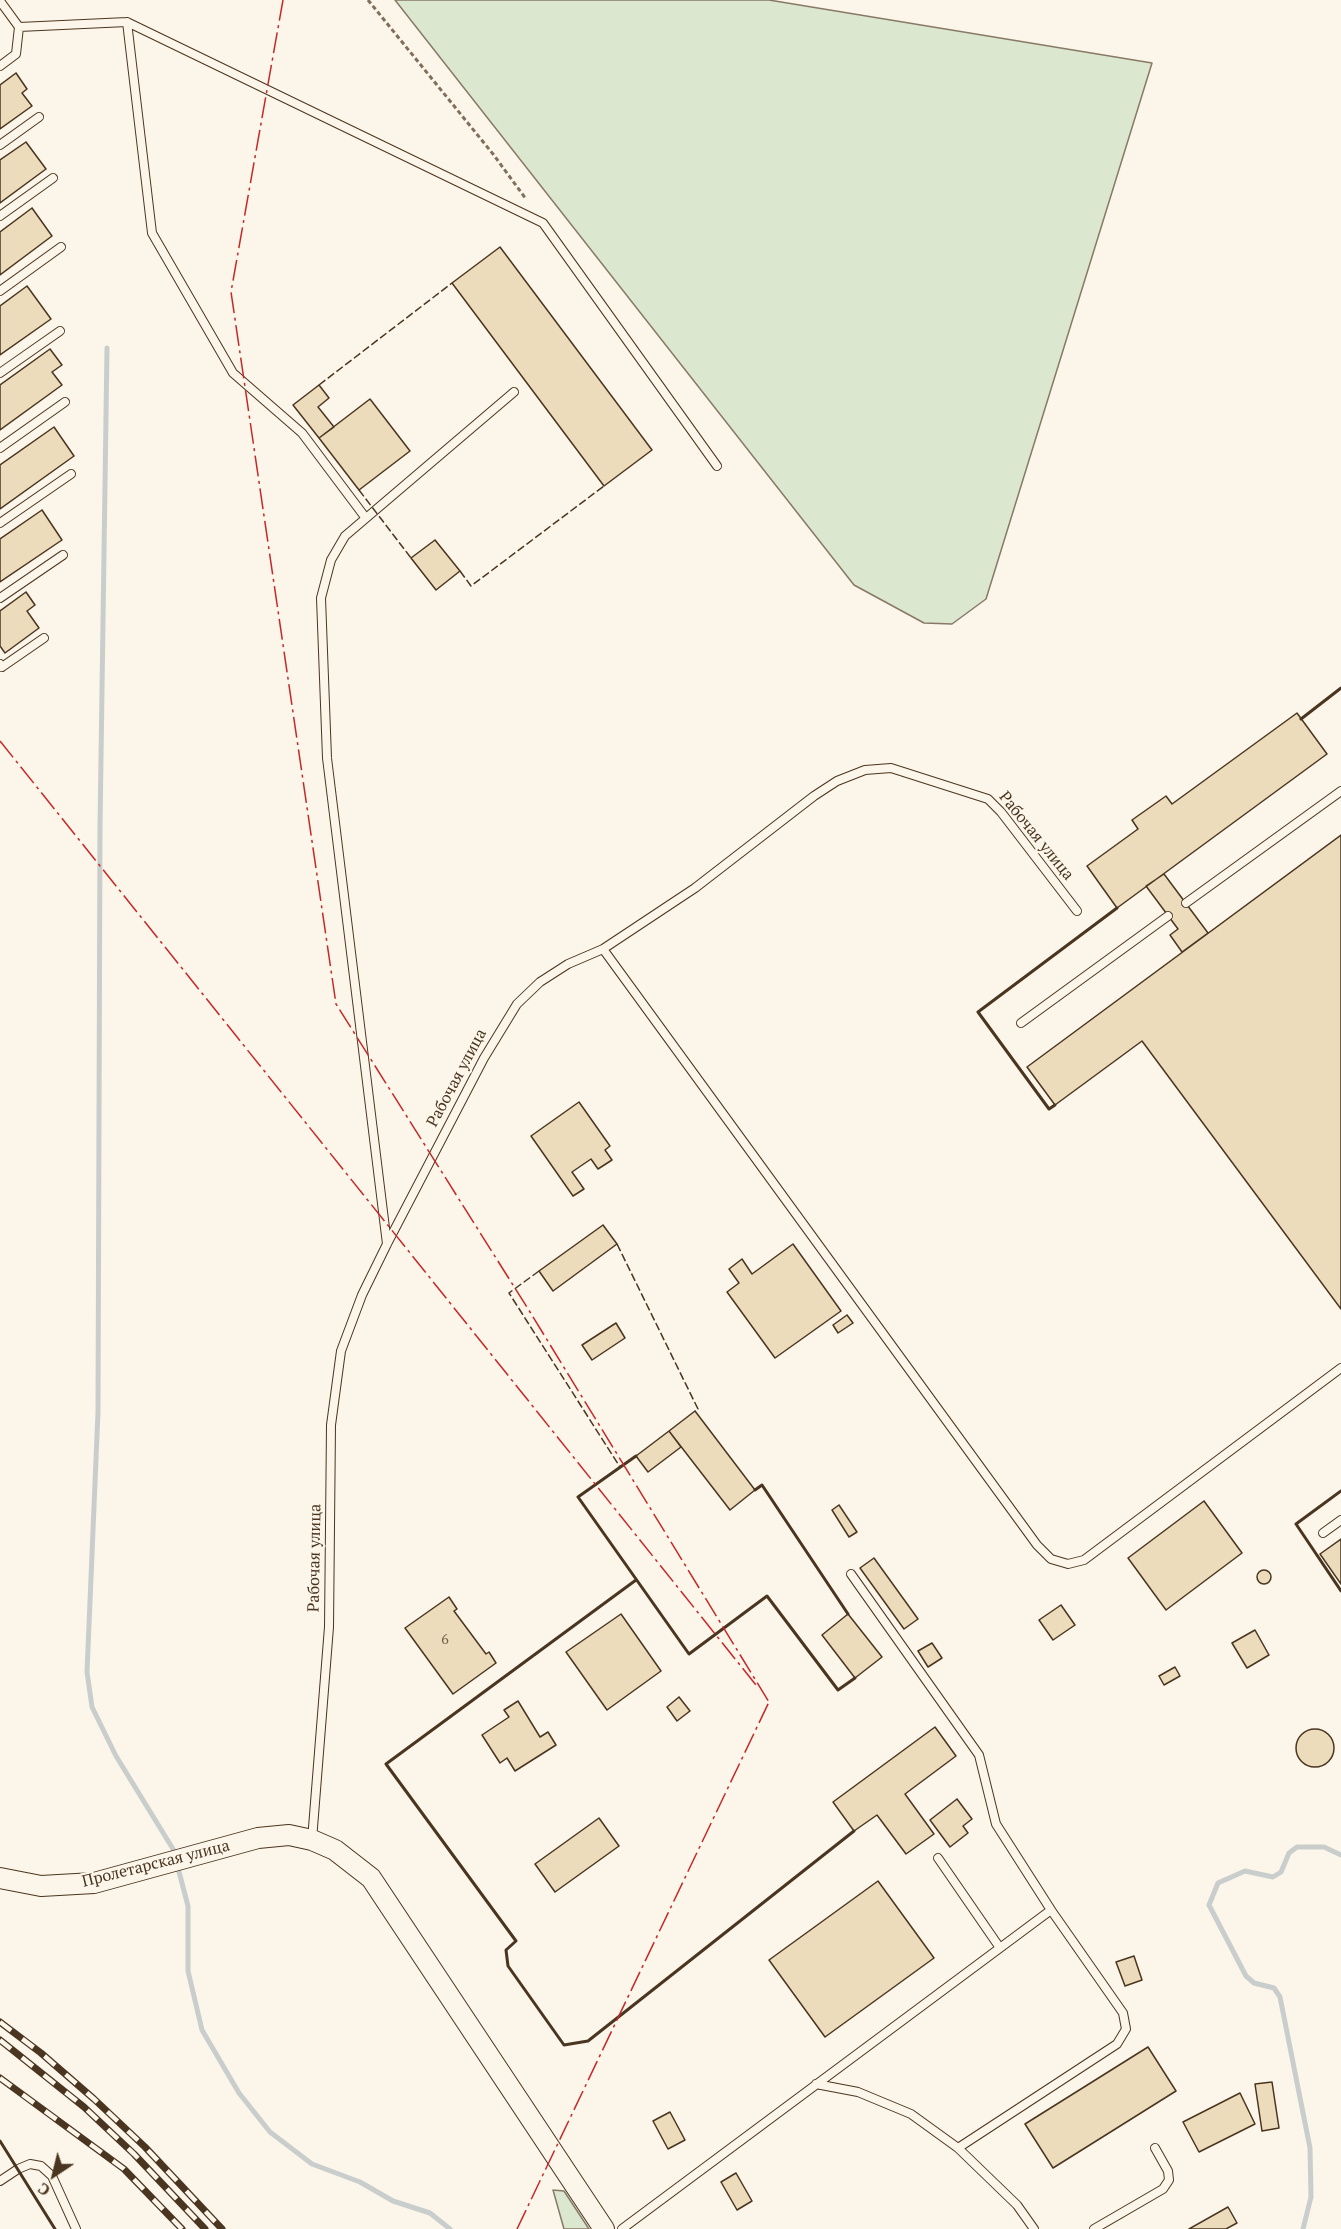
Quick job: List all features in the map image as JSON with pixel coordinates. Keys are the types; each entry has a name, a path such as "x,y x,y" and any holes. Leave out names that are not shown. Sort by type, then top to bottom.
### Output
{"street":[{"name":"Пролетарская улица","path":"0,1878 42,1886 85,1884 122,1877 258,1838 289,1835 312,1840 335,1850 371,1878 604,2229"}],"lane":[{"path":"0,1 20,27 16,54 0,66"},
{"path":"127,22 152,233 233,373 302,433 365,517"},
{"path":"20,27 127,22 543,223 717,466"},
{"path":"0,146 39,117"},
{"path":"0,216 53,178"},
{"path":"0,291 61,248"},
{"path":"0,373 60,331"},
{"path":"387,1244 327,758 321,598 331,560 345,536 514,392"},
{"path":"0,447 65,402"},
{"path":"0,523 71,474"},
{"path":"0,598 63,555"},
{"path":"0,664 2,667 44,639"},
{"name":"Рабочая улица","path":"312,1840 328,1639 331,1425 341,1351 362,1294 387,1244 490,1048 517,1004 540,982 568,964 603,949 694,888 822,791 837,781 865,770 891,768 988,799 1001,812 1077,912"},
{"path":"1186,903 1341,791"},
{"path":"1021,1023 1168,916"},
{"path":"603,949 1037,1545 1051,1559 1068,1564 1084,1560 1341,1368"},
{"path":"1323,1533 1341,1520"},
{"path":"851,1574 978,1755 996,1824 1123,2013 1126,2030 1117,2044 958,2148"},
{"path":"938,1858 1000,1948"},
{"path":"622,2229 1052,1910"},
{"path":"816,2084 858,2092 911,2114 958,2148 1017,2205 1034,2229"},
{"path":"1094,2229 1163,2189 1169,2180 1168,2170 1155,2148"},
{"path":"0,2181 30,2164 41,2166 52,2176 76,2229"}],"path":[{"path":"368,0 493,154 543,223"}],"green space":[{"path":"395,0 769,0 1152,63 986,599 952,624 924,623 854,585"},
{"path":"553,2190 564,2191 589,2229 564,2229"}],"building":[{"path":"16,73 27,89 22,93 32,106 0,129 0,85"},
{"path":"26,142 46,169 0,203 0,160"},
{"path":"32,208 52,236 0,275 0,232"},
{"path":"500,247 652,450 604,486 452,283"},
{"path":"27,286 51,319 0,355 0,306"},
{"path":"50,349 62,365 52,372 62,385 0,430 0,385"},
{"path":"319,385 329,398 318,407 334,427 319,438 293,405"},
{"path":"370,399 410,451 359,490 319,438"},
{"path":"54,427 74,456 0,509 0,465"},
{"path":"42,510 62,540 0,582 0,539"},
{"path":"435,540 460,571 436,590 411,558"},
{"path":"26,592 35,605 27,611 39,628 5,653 0,646 0,611"},
{"path":"1297,713 1327,754 1117,908 1087,866 1138,829 1132,820 1166,796 1172,804"},
{"path":"1341,835 1341,1309 1142,1041 1055,1105 1027,1067"},
{"path":"1164,874 1208,933 1182,952 1170,935 1178,929 1146,886"},
{"path":"579,1102 610,1146 605,1150 612,1160 598,1169 591,1159 572,1172 584,1189 573,1196 531,1136"},
{"path":"603,1225 617,1244 553,1291 539,1271"},
{"path":"793,1244 841,1311 775,1358 727,1292 739,1283 729,1269 742,1259 752,1274"},
{"path":"847,1315 853,1323 838,1333 833,1325"},
{"path":"616,1323 625,1338 592,1360 582,1345"},
{"path":"695,1411 755,1490 730,1510 669,1431"},
{"path":"669,1431 681,1447 648,1472 636,1456"},
{"path":"1204,1501 1242,1553 1166,1610 1128,1558"},
{"path":"839,1505 857,1532 849,1537 832,1510"},
{"path":"1341,1539 1341,1584 1320,1554"},
{"path":"874,1558 918,1619 904,1629 860,1568"},
{"path":"1264,1570 1269,1572 1271,1577 1269,1582 1264,1584 1259,1582 1257,1577 1259,1572"},
{"path":"449,1597 457,1609 454,1611 486,1654 489,1652 496,1663 453,1694 405,1628"},
{"path":"1061,1605 1075,1625 1053,1640 1039,1620"},
{"path":"621,1614 661,1671 607,1710 566,1652"},
{"path":"848,1614 882,1657 855,1678 822,1635"},
{"path":"1255,1630 1269,1655 1247,1668 1232,1643"},
{"path":"932,1643 942,1658 928,1667 918,1651"},
{"path":"1175,1667 1180,1676 1164,1685 1159,1676"},
{"path":"679,1697 690,1711 677,1721 667,1707"},
{"path":"518,1701 540,1737 548,1732 556,1745 515,1771 507,1758 500,1763 482,1735 509,1717 504,1710"},
{"path":"935,1727 956,1756 905,1794 934,1834 906,1854 877,1815 854,1831 833,1802"},
{"path":"1315,1729 1329,1734 1334,1748 1329,1762 1315,1767 1301,1762 1296,1748 1301,1734"},
{"path":"957,1799 972,1819 963,1826 968,1833 950,1847 930,1820"},
{"path":"599,1818 619,1846 555,1892 535,1864"},
{"path":"878,1881 934,1958 825,2037 769,1960"},
{"path":"1134,1956 1142,1980 1125,1986 1116,1962"},
{"path":"1148,2047 1176,2091 1053,2168 1025,2124"},
{"path":"1272,2082 1279,2128 1262,2131 1255,2084"},
{"path":"1240,2093 1255,2124 1199,2152 1183,2122"},
{"path":"670,2112 685,2140 668,2149 653,2121"},
{"path":"736,2173 752,2201 737,2210 721,2182"},
{"path":"1228,2207 1237,2223 1226,2229 1189,2229"}],"waterway":[{"path":"107,348 100,827 98,1412 87,1672 92,1707 116,1756 173,1849 188,1906 188,1971 202,2030 239,2093 270,2132 312,2164 360,2182 393,2201 430,2213 450,2229"},
{"path":"1303,2229 1311,2197 1310,2148 1280,1997 1274,1988 1254,1983 1246,1976 1209,1905 1218,1883 1245,1871 1273,1877 1281,1872 1289,1853 1297,1847 1324,1847 1341,1855"}],"railway":[{"path":"0,2022 41,2053 94,2099 145,2147 222,2229"},
{"path":"0,2040 84,2107 134,2154 205,2229"},
{"path":"0,2078 124,2169 182,2229"}],"fence":[{"path":"319,385 452,283"},
{"path":"460,571 471,586 604,486"},
{"path":"359,490 411,558"},
{"path":"617,1244 698,1409 695,1411"},
{"path":"539,1271 509,1293 620,1467"}],"wall":[{"path":"1301,719 1341,688"},
{"path":"1055,1105 1049,1109 978,1012 1117,908"},
{"path":"636,1456 578,1497 689,1654 767,1596 838,1690 855,1678"},
{"path":"755,1490 762,1485 848,1614"},
{"path":"1341,1491 1296,1524 1341,1591"},
{"path":"636,1580 386,1764 516,1941 506,1950 508,1966 564,2045 588,2041 854,1831"},
{"path":"0,2141 55,2229"}],"power":[{"path":"283,0 231,292 336,1004 530,1312 769,1702"},
{"path":"0,741 756,1685"},
{"path":"517,2229 769,1702"}]}
